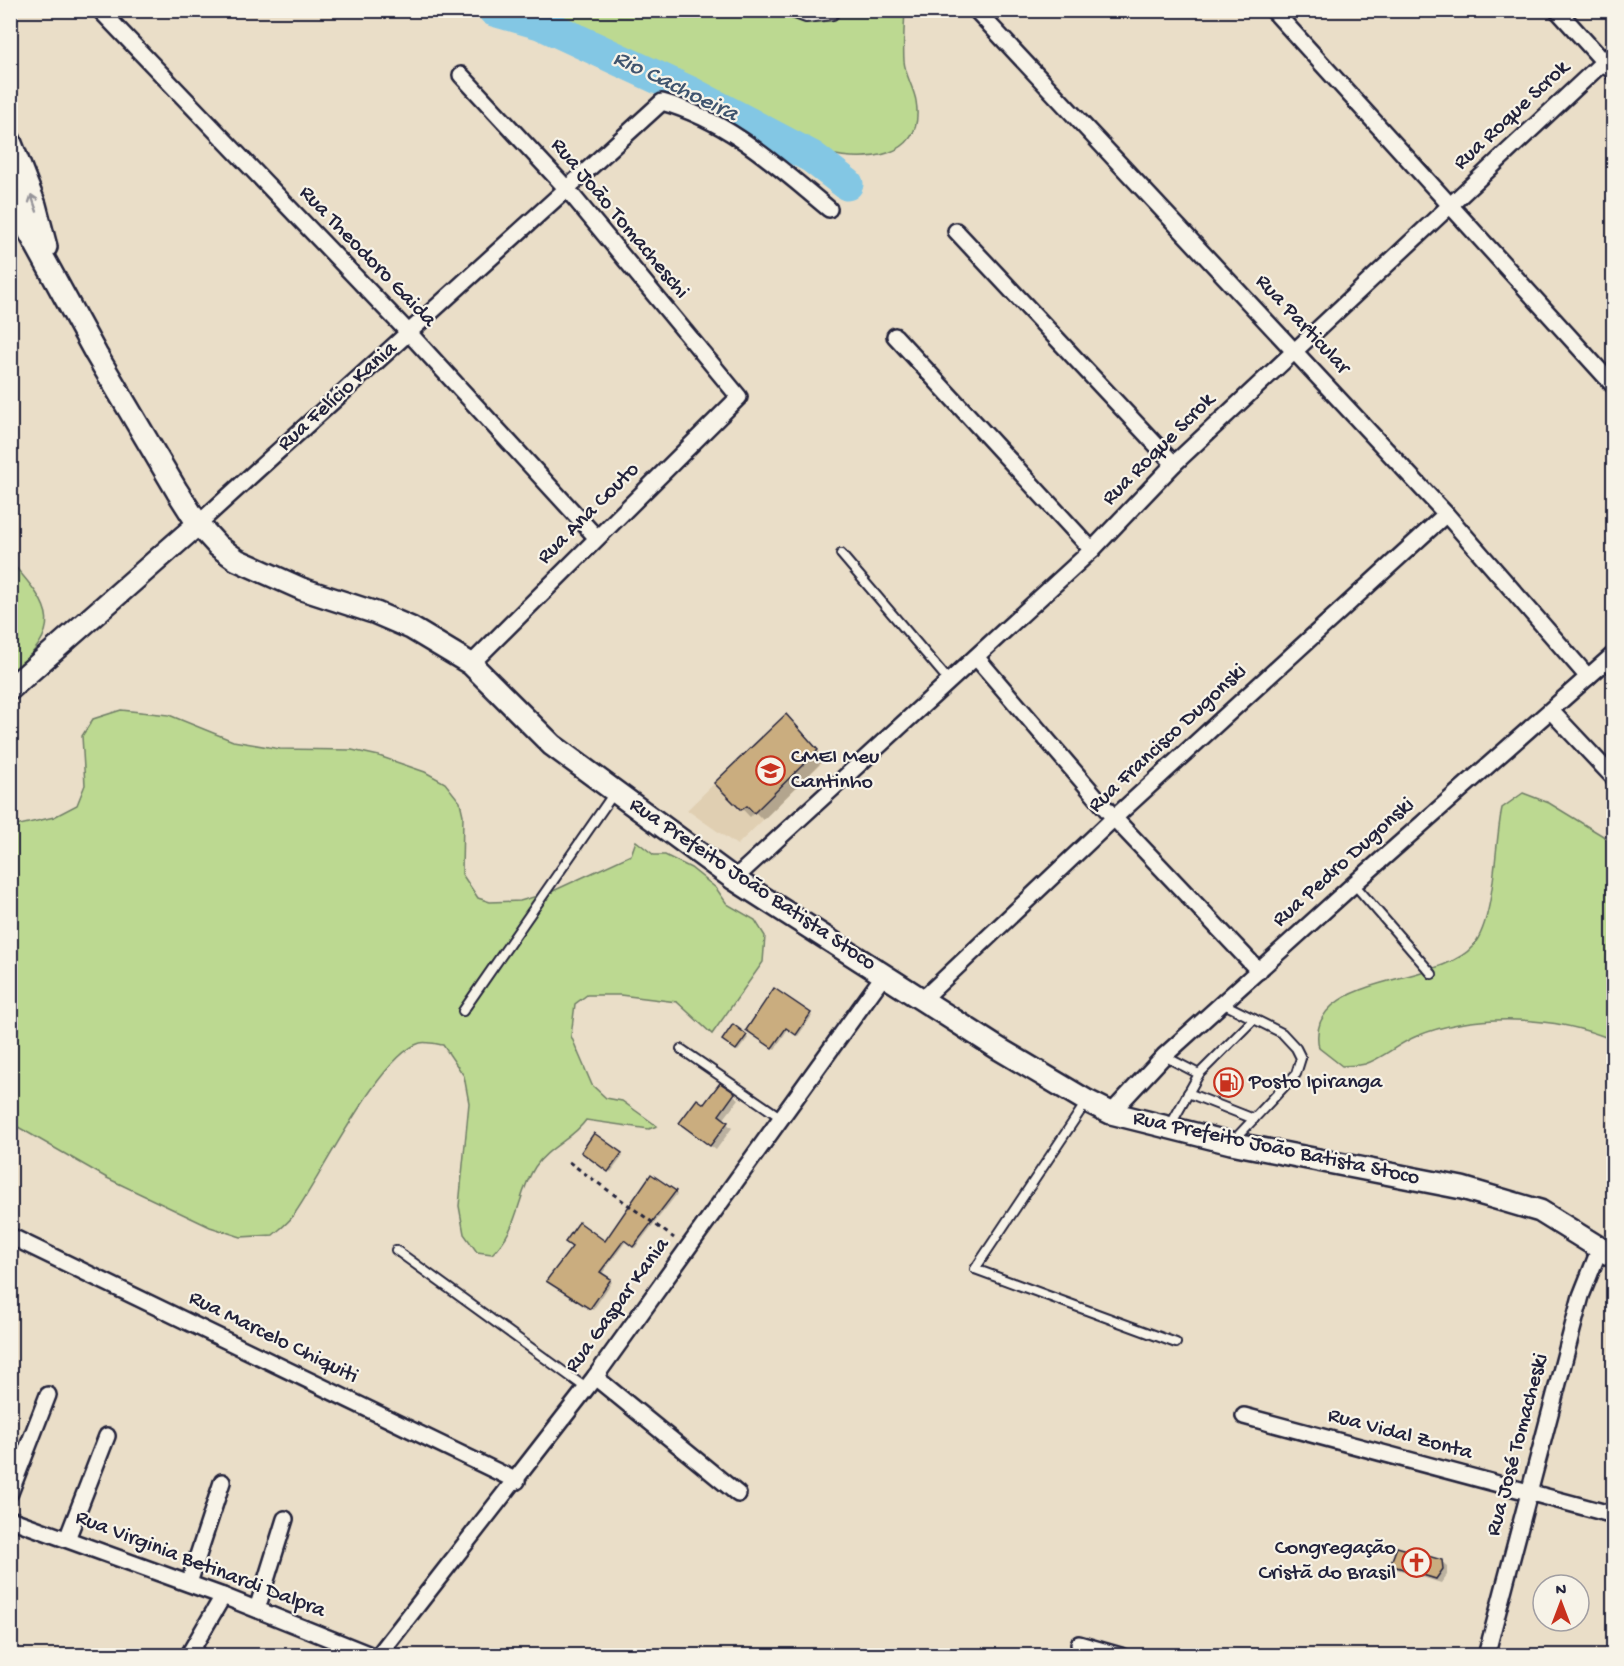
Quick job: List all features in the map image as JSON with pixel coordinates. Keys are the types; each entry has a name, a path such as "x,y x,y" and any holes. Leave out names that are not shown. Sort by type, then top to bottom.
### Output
{"main road":[{"name":"Rua Prefeito João Batista Stoco","path":"10,141 35,205 55,279"},
{"name":"Rua Prefeito João Batista Stoco","path":"10,197 96,354 198,524 218,546 237,560 302,589 393,620 471,664 552,746 734,879 1087,1101 1112,1113 1231,1143 1462,1188 1540,1211 1607,1252"},
{"name":"Rua Felício Kania","path":"10,689 198,524"}],"street":[{"name":"Rua Theodoro Gaida","path":"100,10 409,333 597,538"},
{"name":"Rua Particular","path":"976,10 1446,514 1587,677"},
{"path":"1273,10 1614,386"},
{"path":"1557,10 1610,62"},
{"name":"Rua Roque Scrok","path":"734,879 1092,550 1174,464 1450,204 1610,62"},
{"name":"Rua João Tomacheschi","path":"460,75 567,189 739,397"},
{"name":"Rua Felício Kania","path":"198,524 662,102 685,109 745,140 829,209"},
{"path":"956,231 1174,464"},
{"path":"895,336 1092,550"},
{"name":"Rua Ana Couto","path":"471,664 739,397"},
{"name":"Rua Francisco Dugonski","path":"923,999 1114,818 1446,514"},
{"name":"Rua Pedro Dugonski","path":"1112,1113 1164,1056 1614,654"},
{"path":"976,657 1114,818 1259,971"},
{"path":"1551,711 1614,778"},
{"name":"Rua Gaspar Kania","path":"378,1656 517,1480 590,1382 884,975"},
{"name":"Rua Marcelo Chiquiti","path":"10,1236 517,1480"},
{"name":"Rua José Tomacheski","path":"1486,1656 1581,1296 1607,1252"},
{"path":"590,1382 738,1494"},
{"path":"10,1493 48,1395"},
{"name":"Rua Vidal Zonta","path":"1244,1416 1614,1515"},
{"path":"67,1539 107,1436"},
{"path":"189,1583 222,1482"},
{"path":"256,1609 285,1519"},
{"name":"Rua Virginia Betinardi Dalpra","path":"11,1521 189,1583 373,1656"},
{"path":"188,1656 223,1596"},
{"path":"1079,1644 1121,1656"}],"lane":[{"path":"784,10 806,18 833,15 837,10"},
{"path":"842,554 950,682"},
{"path":"463,1011 615,792"},
{"path":"1354,884 1432,974"},
{"path":"1224,1004 1282,1033 1296,1048 1301,1058 1296,1074 1231,1143"},
{"path":"1169,1127 1199,1074 1254,1019"},
{"path":"681,1049 780,1117"},
{"path":"1164,1056 1199,1074"},
{"path":"1188,1093 1254,1119"},
{"path":"1087,1101 975,1269 1176,1343"},
{"path":"396,1250 590,1382"}],"path":[{"path":"569,1161 688,1247"}],"shaded area":[{"name":"CMEI Meu Cantinho","path":"786,714 826,759 737,845 687,810"}],"green space":[{"path":"534,11 905,11 904,61 916,101 917,121 912,135 902,146 889,152 858,157 825,153"},
{"path":"11,562 36,593 44,606 47,619 39,644 11,674"},
{"path":"121,710 169,715 233,741 280,749 352,750 379,756 425,772 445,783 460,802 463,815 462,874 478,898 490,902 520,901 551,892 631,855 636,841 654,855 665,855 691,868 716,888 727,904 755,920 765,936 763,962 712,1034 677,1002 620,995 587,995 575,1004 571,1036 592,1085 606,1098 622,1101 657,1126 649,1129 586,1120 535,1167 524,1189 508,1234 492,1254 477,1252 464,1234 459,1206 469,1103 464,1076 443,1045 428,1042 420,1043 404,1052 387,1070 351,1120 293,1216 273,1235 241,1237 210,1227 107,1178 11,1123 11,827 54,817 77,805 85,785 82,736 93,719"},
{"path":"1523,793 1549,803 1613,842 1613,1040 1566,1026 1516,1020 1490,1020 1440,1028 1410,1039 1365,1064 1342,1066 1319,1048 1320,1024 1332,1006 1352,994 1377,984 1432,969 1456,959 1473,946 1481,934 1490,900 1502,808"}],"building":[{"path":"786,714 818,750 754,813 747,806 741,810 714,783"},
{"path":"774,988 811,1013 796,1035 786,1028 772,1048 746,1030"},
{"path":"733,1024 747,1035 736,1050 722,1040"},
{"path":"720,1083 735,1093 719,1115 728,1122 710,1146 679,1123 697,1099 704,1104"},
{"path":"594,1133 622,1153 608,1172 581,1152"},
{"path":"651,1174 676,1191 633,1247 624,1240 600,1272 611,1279 590,1309 546,1281 572,1247 565,1242 579,1222 605,1241"},
{"name":"Congregação Cristã do Brasil","path":"1397,1547 1442,1560 1443,1569 1436,1579 1390,1565"}],"waterway":[{"name":"Rio Cachoeira","path":"494,10 540,23 693,94 812,157 847,184"}],"place":[{"name":"CMEI Meu Cantinho","path":"770,771"},
{"name":"Posto Ipiranga","path":"1228,1083"},
{"name":"Congregação Cristã do Brasil","path":"1417,1562"}]}
